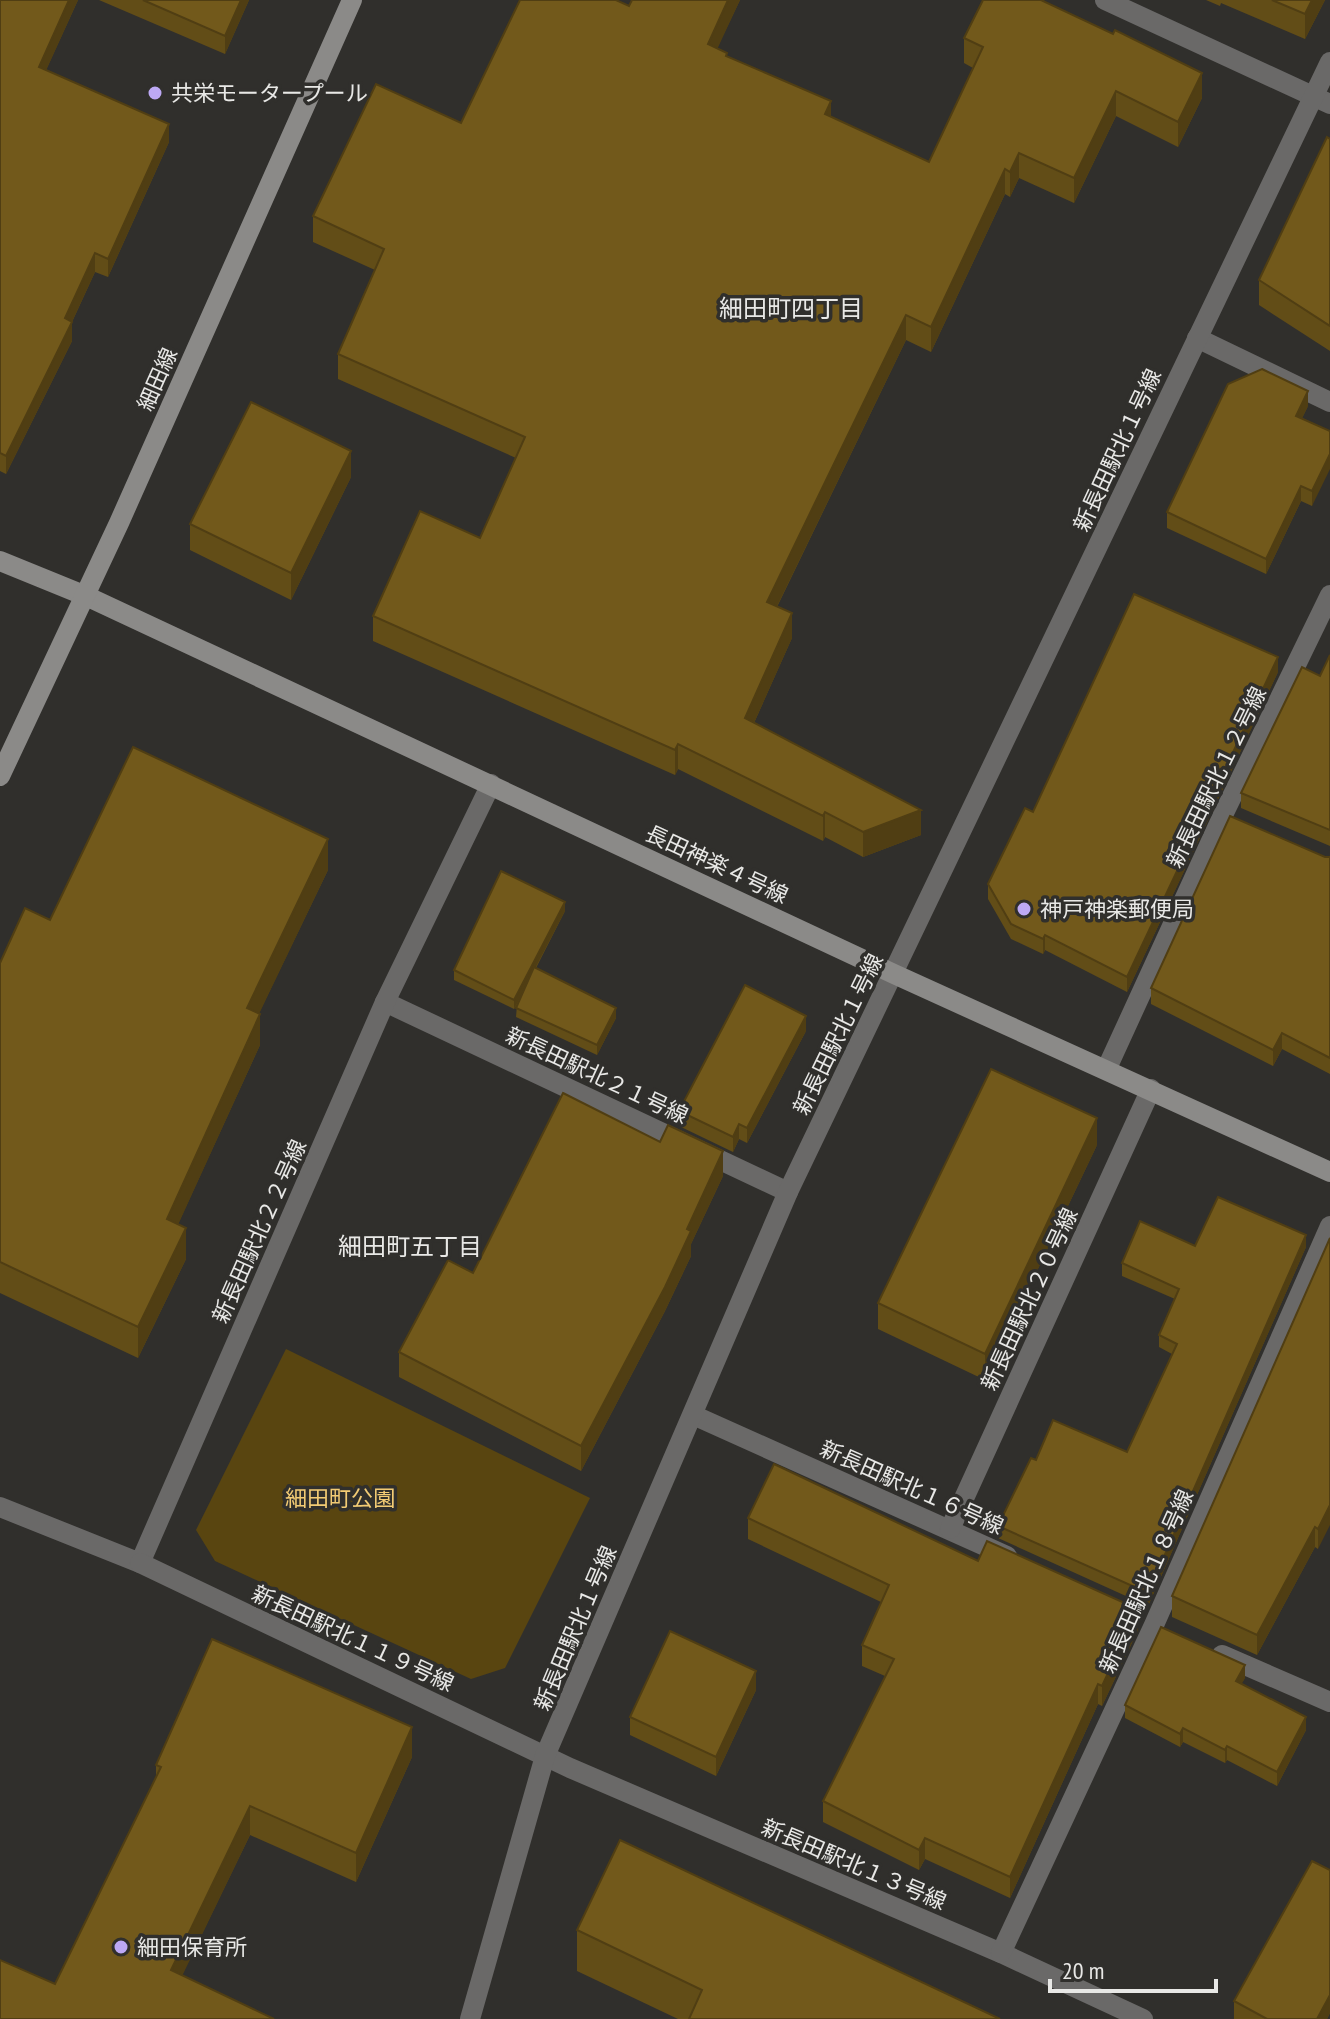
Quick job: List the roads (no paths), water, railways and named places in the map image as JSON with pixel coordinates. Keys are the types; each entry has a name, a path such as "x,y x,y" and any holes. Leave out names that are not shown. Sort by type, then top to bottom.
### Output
{"street":[{"name":"細田線","path":"0,776 86,596 352,0"},
{"path":"1105,0 1322,101"},
{"name":"新長田駅北１号線","path":"470,2019 545,1756 788,1192 1197,338 1322,101 1330,62"},
{"path":"1197,338 1330,402"},
{"name":"長田神楽４号線","path":"0,561 86,596 894,974 1107,1068 1330,1172"},
{"name":"新長田駅北１２号線","path":"1107,1068 1230,818 1330,595"},
{"name":"新長田駅北２２号線","path":"140,1563 385,1002 491,784"},
{"name":"新長田駅北２１号線","path":"385,1002 788,1192"},
{"name":"新長田駅北２０号線","path":"950,1529 1151,1089"},
{"name":"新長田駅北１８号線","path":"1001,1953 1154,1625 1330,1226"},
{"name":"新長田駅北１６号線","path":"693,1415 1032,1568"},
{"path":"0,1507 140,1563"},
{"name":"新長田駅北１１９号線","path":"140,1563 545,1756"},
{"path":"1208,1649 1330,1702"},
{"name":"新長田駅北１３号線","path":"545,1756 1001,1953 1143,2019"}],"place":[{"name":"共栄モータープール","path":"155,93"},
{"name":"神戸神楽郵便局","path":"1024,909"},
{"name":"細田保育所","path":"121,1947"}],"district":[{"name":"細田町四丁目","path":"791,309"},
{"name":"細田町五丁目","path":"410,1247"}],"park label":[{"name":"細田町公園","path":"340,1498"}]}
